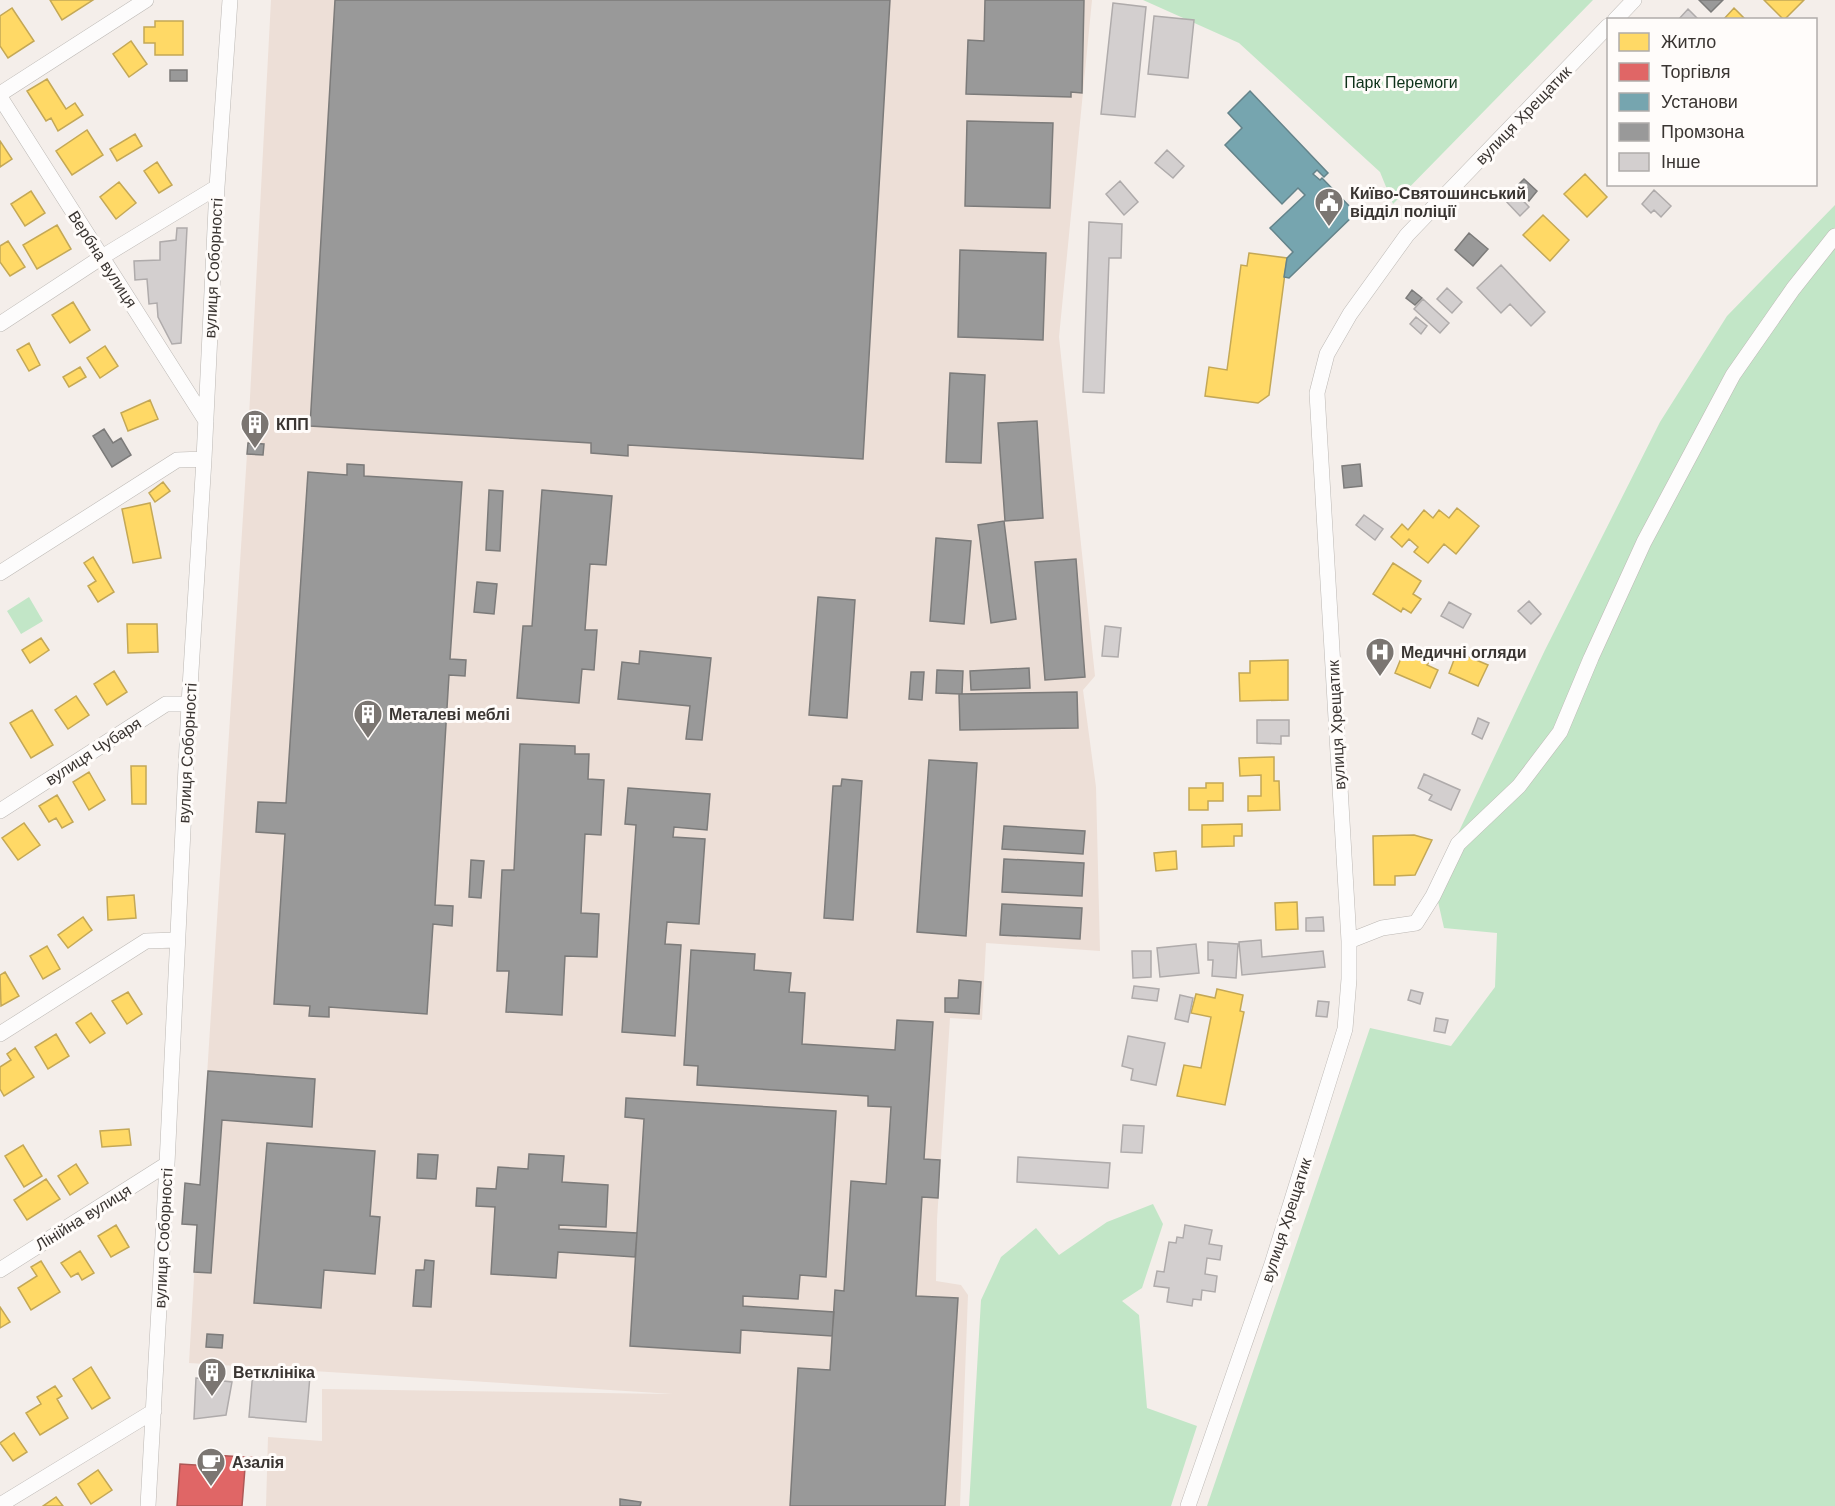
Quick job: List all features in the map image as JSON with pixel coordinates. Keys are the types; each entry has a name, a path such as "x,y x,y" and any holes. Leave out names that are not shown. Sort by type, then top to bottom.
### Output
{"street":[{"path":"0,96 146,0"},
{"name":"вулиця Соборності","path":"148,1506 217,187 230,0"},
{"path":"1617,18 1634,0"},
{"name":"вулиця Хрещатик","path":"1188,1506 1272,1264 1345,1029 1349,979 1348,941 1317,393 1327,354 1350,314 1407,235 1607,27"},
{"name":"Вербна вулиця","path":"0,96 206,420"},
{"path":"0,324 102,257 217,187"},
{"path":"1348,941 1382,928 1416,923 1433,896 1458,844 1519,786 1560,732 1644,542 1733,375 1793,289 1835,237"},
{"path":"0,573 177,460 204,459"},
{"name":"вулиця Чубаря","path":"0,811 165,704 189,704"},
{"path":"0,1034 146,941 177,940"},
{"name":"Лінійна вулиця","path":"0,1270 167,1164"},
{"path":"0,1505 154,1411"}],"shaded area":[{"path":"271,0 1092,0 1059,337 1095,676 1083,690 1096,787 1100,951 986,943 982,1020 950,1018 937,1220 936,1281 961,1285 968,1295 960,1506 266,1506 268,1437 322,1441 322,1389 673,1394 189,1363 197,1226 182,1224 185,1183 200,1184 247,454"}],"green space":[{"name":"Парк Перемоги","path":"1143,0 1593,0 1393,204 1380,172 1239,43"},
{"path":"1835,205 1835,1506 1207,1506 1370,1028 1451,1046 1495,987 1497,933 1444,928 1434,884 1545,650 1660,422 1727,316"},
{"path":"29,597 43,621 21,634 7,611"},
{"path":"1153,1204 1163,1224 1142,1288 1122,1301 1139,1315 1147,1408 1197,1426 1171,1506 969,1506 981,1300 1001,1257 1036,1228 1059,1255 1107,1222"}],"building: Житло":[{"path":"50,0 93,0 62,20"},
{"path":"1764,0 1804,0 1786,18 1782,18"},
{"path":"12,8 34,41 8,58 0,46 0,16"},
{"path":"1734,8 1744,18 1725,18"},
{"path":"155,21 183,21 183,55 155,55 155,43 144,43 144,27 155,27"},
{"path":"131,41 147,64 129,77 113,54"},
{"path":"47,79 66,109 75,103 83,115 58,131 51,118 46,121 27,91"},
{"path":"87,130 103,155 72,175 56,151"},
{"path":"135,134 142,146 117,161 110,149"},
{"path":"0,141 12,159 0,167"},
{"path":"157,162 172,185 159,193 144,171"},
{"path":"1585,174 1607,197 1587,217 1564,194"},
{"path":"119,182 136,203 116,219 100,197"},
{"path":"31,191 45,213 25,226 11,204"},
{"path":"1543,215 1569,240 1550,261 1523,235"},
{"path":"57,225 71,249 37,269 23,245"},
{"path":"8,241 25,267 10,276 0,262 0,246"},
{"path":"1249,253 1287,258 1269,395 1258,403 1205,396 1209,367 1227,370 1241,265 1247,266"},
{"path":"73,302 90,330 70,343 52,315"},
{"path":"29,343 40,365 29,371 17,350"},
{"path":"105,346 118,366 100,378 87,358"},
{"path":"80,367 86,377 69,387 63,377"},
{"path":"150,400 158,419 128,431 121,413"},
{"path":"163,482 170,491 155,502 149,493"},
{"path":"150,503 161,558 133,563 122,509"},
{"path":"1457,508 1479,526 1456,554 1444,544 1428,563 1414,552 1418,547 1409,539 1402,547 1391,537 1402,524 1408,530 1424,510 1433,518 1439,510 1449,518"},
{"path":"93,557 114,592 98,602 88,586 96,581 84,563"},
{"path":"1393,563 1421,581 1413,594 1421,599 1411,613 1403,608 1401,612 1373,594"},
{"path":"127,624 157,624 158,652 128,653"},
{"path":"41,638 49,650 30,663 22,650"},
{"path":"1404,651 1429,662 1427,665 1438,670 1430,688 1395,673"},
{"path":"1457,652 1488,665 1478,686 1449,673"},
{"path":"1288,660 1288,700 1240,701 1239,673 1250,673 1250,661"},
{"path":"114,671 127,692 107,705 94,684"},
{"path":"76,696 89,715 68,729 55,710"},
{"path":"32,710 53,745 31,758 10,723"},
{"path":"1274,757 1274,781 1279,781 1280,810 1248,811 1248,796 1261,796 1261,775 1240,776 1239,758"},
{"path":"131,766 146,766 146,804 132,804"},
{"path":"89,772 105,800 89,810 73,782"},
{"path":"1206,783 1223,783 1223,801 1208,801 1208,810 1189,810 1189,788 1206,788"},
{"path":"57,795 73,822 62,828 56,818 49,822 39,806"},
{"path":"24,823 40,845 18,860 2,838"},
{"path":"1242,824 1242,836 1234,836 1234,846 1202,847 1202,825"},
{"path":"1414,835 1432,840 1415,875 1395,876 1395,885 1374,885 1373,836"},
{"path":"1176,851 1177,869 1156,871 1154,853"},
{"path":"134,895 136,918 108,920 107,897"},
{"path":"1297,902 1298,929 1276,930 1275,903"},
{"path":"83,917 92,930 68,948 58,935"},
{"path":"47,946 60,969 43,979 30,956"},
{"path":"5,972 19,996 1,1006 0,975"},
{"path":"1217,989 1243,995 1240,1011 1244,1012 1225,1105 1177,1096 1184,1065 1201,1068 1211,1017 1191,1013 1196,994 1215,998"},
{"path":"128,992 142,1014 127,1024 112,1001"},
{"path":"91,1013 105,1033 90,1043 76,1023"},
{"path":"56,1034 69,1056 48,1069 35,1047"},
{"path":"15,1048 34,1077 4,1096 0,1089 0,1067 11,1060 7,1054"},
{"path":"129,1129 131,1145 102,1147 100,1131"},
{"path":"23,1145 42,1176 24,1187 5,1156"},
{"path":"76,1164 88,1183 70,1195 58,1176"},
{"path":"46,1179 60,1199 27,1220 14,1200"},
{"path":"116,1225 129,1247 111,1257 98,1236"},
{"path":"80,1251 94,1273 82,1280 78,1273 71,1277 61,1263"},
{"path":"41,1261 60,1292 31,1310 18,1288 37,1276 31,1267"},
{"path":"0,1307 10,1322 0,1328"},
{"path":"91,1367 110,1398 92,1409 73,1379"},
{"path":"55,1386 62,1396 57,1399 68,1418 40,1435 26,1413 41,1404 37,1397"},
{"path":"14,1433 27,1452 13,1461 0,1443"},
{"path":"98,1470 112,1490 91,1504 78,1484"},
{"path":"56,1497 63,1506 43,1506"}],"building: Торгівля":[{"name":"Азалія","path":"213,1455 258,1458 257,1469 245,1468 242,1506 177,1506 180,1464 212,1466"}],"building: Установи":[{"path":"1250,91 1328,173 1324,177 1317,170 1313,174 1320,180 1322,178 1356,213 1289,278 1284,277 1287,258 1293,252 1270,228 1305,195 1298,188 1282,204 1225,145 1242,128 1228,113"}],"building: Промзона":[{"path":"335,0 890,0 863,459 628,445 628,456 591,453 591,443 310,426"},
{"path":"985,0 1084,0 1082,93 1071,92 1071,97 966,94 968,40 984,41"},
{"path":"1699,0 1723,0 1711,12"},
{"path":"170,70 187,70 187,81 170,81"},
{"path":"967,121 1053,123 1050,208 965,206"},
{"path":"1524,179 1537,191 1529,201 1515,188"},
{"path":"1469,233 1488,249 1473,266 1455,250"},
{"path":"960,250 1046,253 1043,340 958,337"},
{"path":"1412,290 1422,298 1415,305 1406,298"},
{"path":"950,373 985,375 981,463 946,462"},
{"path":"1037,421 1043,518 1005,521 998,423"},
{"path":"104,429 113,443 121,438 131,455 112,467 93,436"},
{"name":"КПП","path":"248,443 264,444 263,455 247,454"},
{"name":"Металеві меблі","path":"347,464 364,465 364,476 462,482 450,659 466,660 465,676 449,675 435,905 453,906 452,926 433,924 427,1014 329,1007 329,1017 309,1016 310,1006 274,1004 285,834 256,832 258,802 286,803 308,472 347,475"},
{"path":"1360,464 1362,486 1344,488 1342,466"},
{"path":"489,490 503,491 500,551 486,550"},
{"path":"542,490 612,496 606,565 590,564 585,630 597,630 594,670 582,669 579,703 517,698 523,626 532,626"},
{"path":"1004,521 1016,619 991,623 978,525"},
{"path":"936,538 971,541 964,624 930,621"},
{"path":"1076,559 1085,677 1045,680 1035,562"},
{"path":"477,582 497,584 494,614 474,612"},
{"path":"818,597 855,600 847,718 809,715"},
{"path":"640,651 711,658 702,740 686,739 690,706 618,699 622,662 639,664"},
{"path":"1029,668 1030,688 971,690 970,671"},
{"path":"937,670 963,671 962,694 936,693"},
{"path":"911,672 924,672 922,700 909,699"},
{"path":"1077,692 1078,728 960,730 959,694"},
{"path":"520,744 575,746 575,754 589,754 588,779 604,780 601,835 585,834 581,913 599,914 597,957 565,956 562,1015 506,1012 509,971 497,971 502,870 514,870"},
{"path":"929,760 977,763 966,936 917,932"},
{"path":"842,779 862,781 853,920 824,918 833,786 841,786"},
{"path":"628,788 710,794 707,830 674,827 673,837 705,839 699,924 667,922 665,944 681,945 675,1036 622,1032 636,825 625,824"},
{"path":"1004,826 1085,831 1083,854 1002,849"},
{"path":"1004,859 1084,863 1082,896 1002,892"},
{"path":"471,860 484,861 481,898 469,897"},
{"path":"1002,904 1082,908 1080,939 1000,935"},
{"path":"691,950 755,954 754,970 791,973 789,992 805,993 802,1044 895,1050 897,1020 933,1022 924,1159 940,1160 938,1198 922,1197 916,1296 958,1298 945,1506 790,1506 798,1368 830,1370 835,1290 844,1291 851,1181 886,1184 891,1107 868,1106 868,1096 697,1085 698,1066 684,1065"},
{"path":"959,980 981,982 979,1014 945,1012 945,998 958,998"},
{"path":"208,1071 315,1079 312,1127 222,1120 211,1273 194,1272 197,1225 182,1224 185,1183 200,1185"},
{"path":"626,1098 836,1111 826,1277 800,1275 798,1299 743,1296 743,1306 834,1312 832,1336 741,1330 740,1353 630,1346 644,1119 625,1117"},
{"path":"267,1143 375,1151 370,1216 380,1217 375,1274 324,1270 321,1308 254,1303"},
{"path":"418,1154 438,1155 436,1179 417,1178"},
{"path":"529,1154 564,1156 562,1182 608,1185 606,1227 559,1225 559,1229 637,1233 635,1257 558,1252 556,1278 491,1274 495,1207 476,1206 477,1188 496,1189 498,1167 528,1169"},
{"path":"425,1260 434,1261 431,1307 413,1306 416,1270 424,1270"},
{"path":"207,1334 223,1335 222,1348 206,1347"},
{"path":"620,1499 641,1502 640,1506 620,1506"}],"building: Інше":[{"path":"1113,3 1146,7 1135,117 1101,114"},
{"path":"1688,9 1697,18 1680,18"},
{"path":"1154,16 1194,20 1188,78 1148,74"},
{"path":"1167,150 1184,166 1173,178 1155,163"},
{"path":"1120,181 1138,202 1124,215 1106,194"},
{"path":"1513,190 1529,207 1520,216 1504,199"},
{"path":"1654,190 1671,206 1661,217 1654,210 1651,213 1642,204"},
{"path":"1089,222 1122,224 1121,258 1109,258 1104,393 1083,392"},
{"path":"177,228 187,228 181,343 172,344 158,317 157,303 149,304 147,279 135,280 134,261 160,260 160,242 176,240"},
{"path":"1501,265 1545,312 1531,326 1510,304 1501,313 1477,288"},
{"path":"1447,288 1462,302 1452,313 1437,299"},
{"path":"1423,299 1449,323 1440,333 1414,309"},
{"path":"1416,317 1427,326 1421,334 1410,324"},
{"path":"1364,515 1383,529 1375,540 1356,525"},
{"path":"1529,601 1541,614 1531,624 1518,611"},
{"path":"1449,602 1471,614 1463,628 1441,616"},
{"path":"1105,626 1121,628 1118,657 1102,656"},
{"path":"1478,718 1489,723 1482,739 1472,734"},
{"path":"1257,720 1289,720 1289,736 1281,736 1281,744 1257,743"},
{"path":"1424,774 1460,790 1451,810 1429,800 1432,795 1418,788"},
{"path":"1323,917 1324,931 1306,931 1306,918"},
{"path":"1261,940 1262,957 1323,951 1325,967 1242,975 1239,942"},
{"path":"1208,942 1238,944 1236,978 1212,976 1213,960 1208,960"},
{"path":"1196,944 1199,973 1160,977 1157,948"},
{"path":"1132,951 1151,951 1151,977 1133,978"},
{"path":"1134,986 1159,989 1157,1001 1132,998"},
{"path":"1411,990 1423,993 1420,1004 1408,1000"},
{"path":"1180,995 1193,998 1188,1022 1175,1019"},
{"path":"1318,1001 1329,1002 1327,1017 1316,1016"},
{"path":"1436,1018 1448,1020 1445,1033 1434,1031"},
{"path":"1128,1036 1165,1043 1156,1085 1131,1080 1133,1069 1122,1066"},
{"path":"1123,1125 1144,1126 1142,1153 1121,1152"},
{"path":"1018,1157 1110,1163 1108,1188 1017,1182"},
{"path":"1185,1225 1212,1230 1209,1244 1222,1246 1220,1260 1207,1258 1205,1274 1217,1276 1215,1292 1202,1290 1201,1300 1193,1299 1192,1306 1167,1302 1169,1288 1154,1286 1157,1271 1164,1272 1169,1242 1176,1243 1177,1237 1183,1238"},
{"path":"253,1371 310,1376 306,1422 249,1417"},
{"name":"Ветклініка","path":"196,1378 232,1382 226,1415 194,1419"}],"place":[{"name":"Київо-Святошинський відділ поліції","path":"1329,228"},
{"name":"КПП","path":"255,450"},
{"name":"Медичні огляди","path":"1380,678"},
{"name":"Металеві меблі","path":"368,740"},
{"name":"Ветклініка","path":"212,1398"},
{"name":"Азалія","path":"211,1488"}]}
